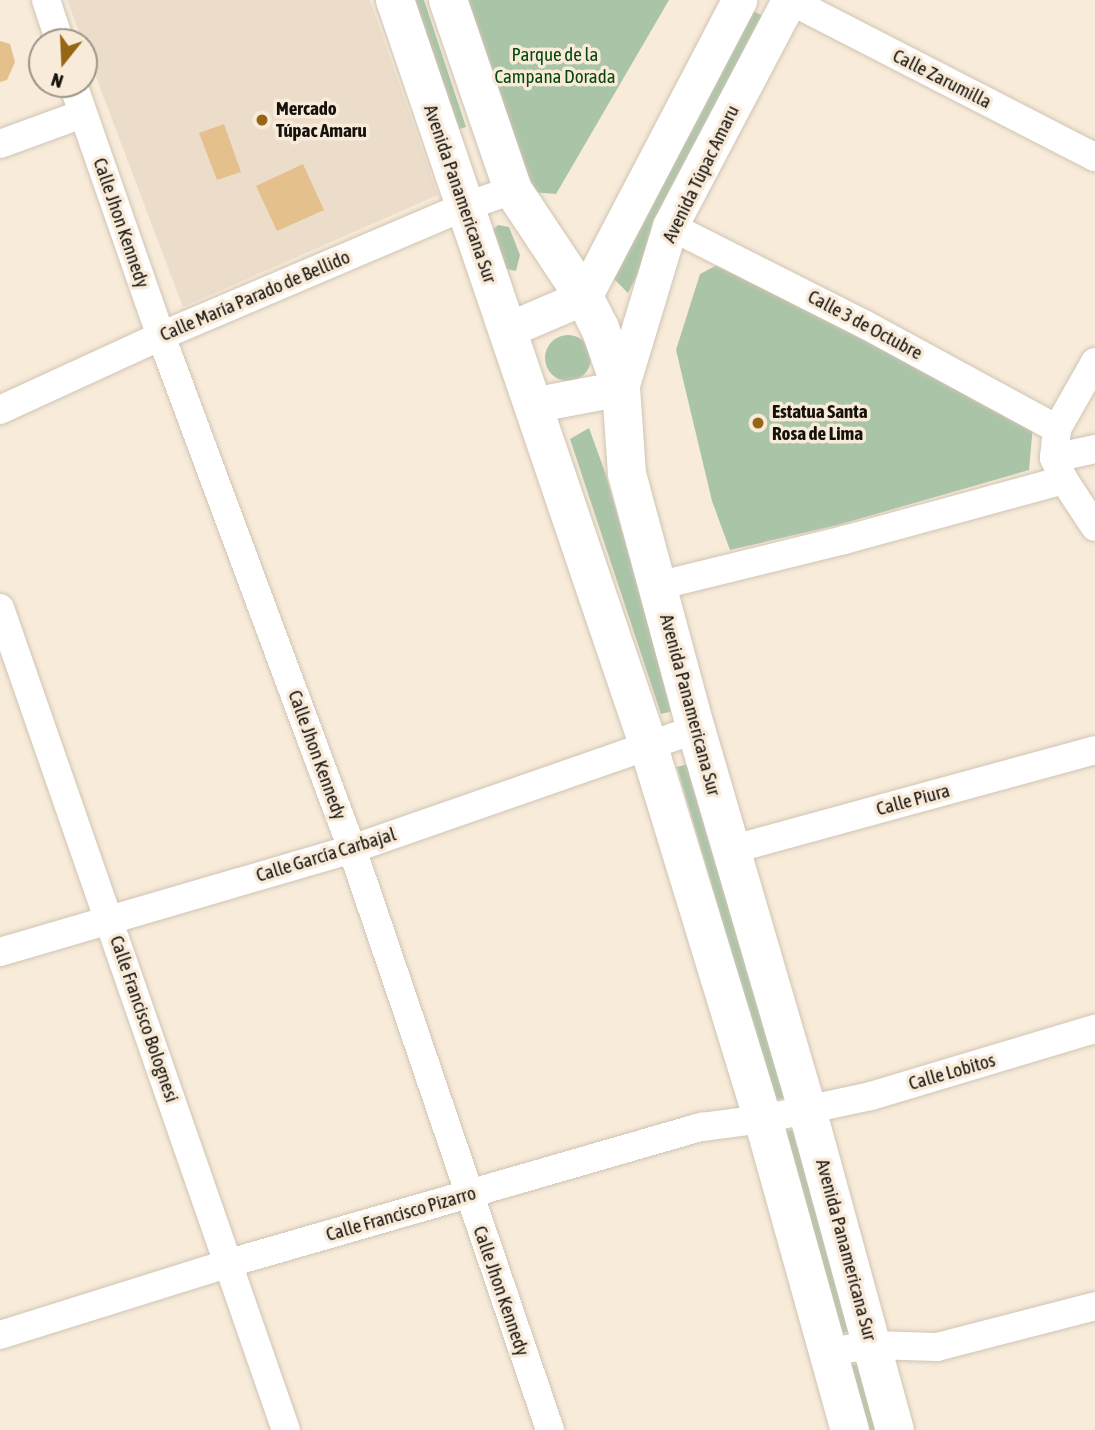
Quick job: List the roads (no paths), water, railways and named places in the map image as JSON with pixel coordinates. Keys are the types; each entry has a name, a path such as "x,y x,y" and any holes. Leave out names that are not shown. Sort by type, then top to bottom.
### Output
{"main road":[{"name":"Avenida Panamericana Sur","path":"396,0 463,206 648,744 763,1119 850,1430"},
{"name":"Avenida Panamericana Sur","path":"448,0 513,190 584,297 600,328 621,388 627,474 696,729 807,1109 895,1430"}],"street":[{"path":"46,0 55,28"},
{"path":"507,330 584,297 739,0"},
{"name":"Calle Zarumilla","path":"789,0 1095,157"},
{"name":"Avenida Túpac Amaru","path":"621,388 634,354 670,226 789,0"},
{"name":"Calle Jhon Kennedy","path":"77,98 161,336 352,849 550,1430"},
{"path":"0,144 82,114"},
{"name":"Calle María Parado de Bellido","path":"0,410 161,336 463,206 513,190"},
{"name":"Calle 3 de Octubre","path":"670,226 820,300 1056,429"},
{"path":"1095,362 1056,429 1059,469 1095,527"},
{"path":"532,405 621,388"},
{"path":"657,586 844,541 1059,469 1095,449"},
{"name":"Calle Francisco Bolognesi","path":"0,608 111,920 226,1264 286,1430"},
{"name":"Calle García Carbajal","path":"0,952 352,849 696,729"},
{"name":"Calle Piura","path":"730,850 1095,750"},
{"name":"Calle Lobitos","path":"807,1109 871,1096 1095,1030"},
{"name":"Calle Francisco Pizarro","path":"0,1335 226,1264 702,1127 763,1119 807,1109"},
{"path":"827,1352 872,1345 937,1347 1095,1306"}],"place":[{"name":"Mercado Túpac Amaru","path":"262,120"},
{"name":"Estatua Santa Rosa de Lima","path":"758,423"}],"park label":[{"name":"Parque de la Campana Dorada","path":"555,66"}]}
